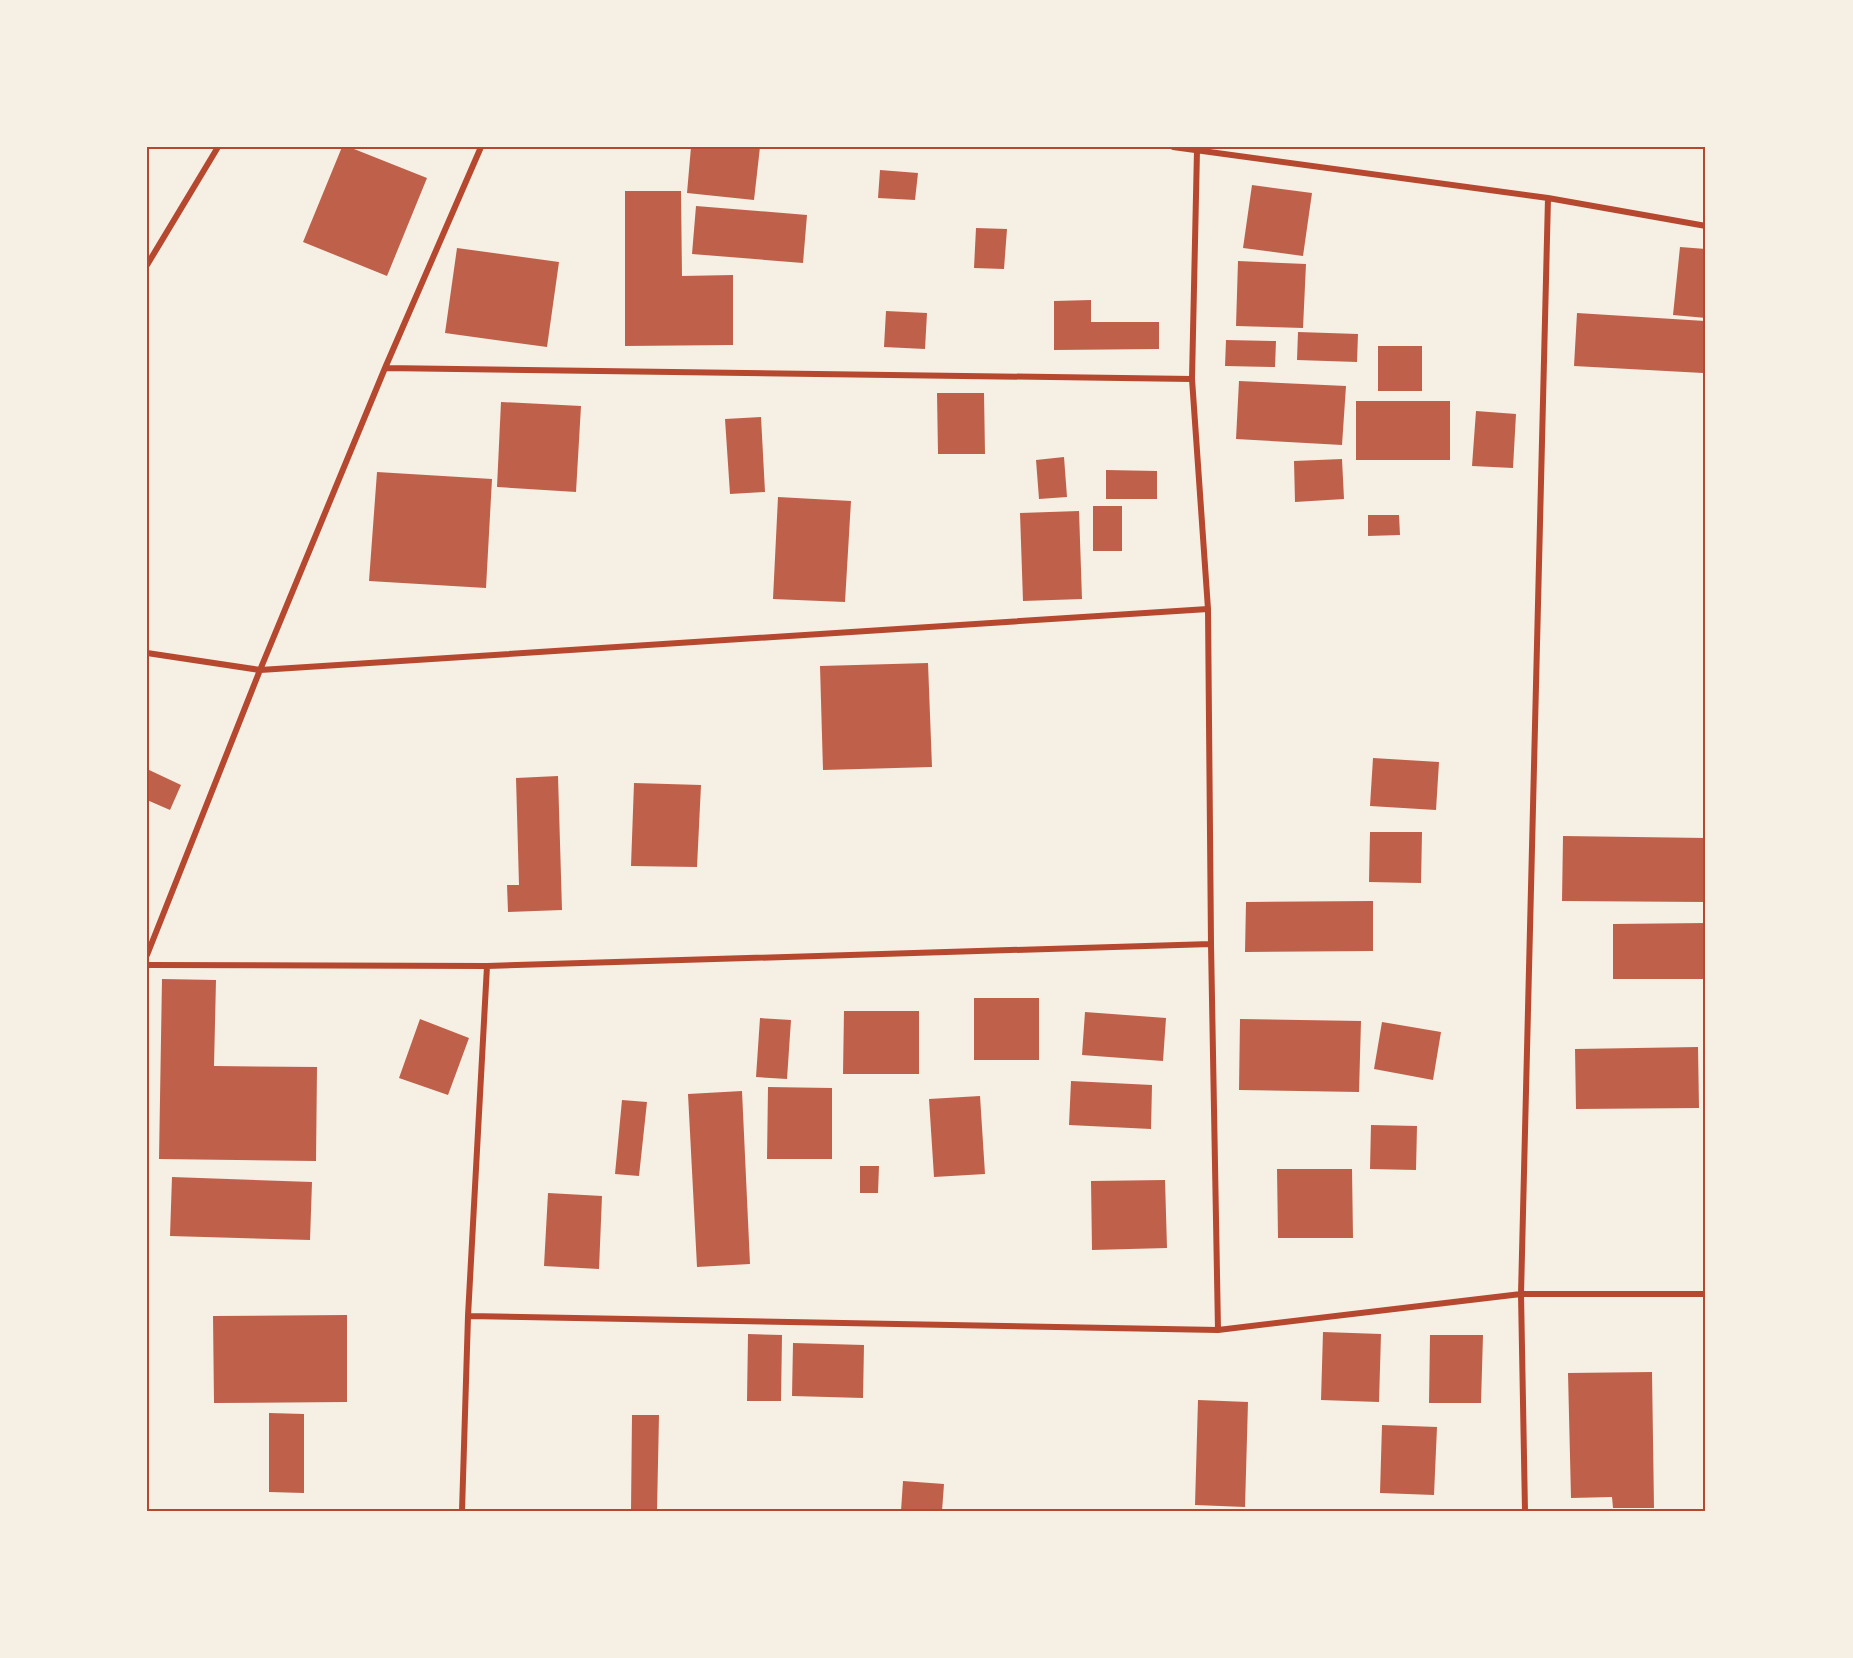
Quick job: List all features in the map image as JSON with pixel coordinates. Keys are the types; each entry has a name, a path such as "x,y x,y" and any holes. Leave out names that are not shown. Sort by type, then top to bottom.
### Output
{"street":[{"path":"147,266 218,147"},
{"path":"147,955 260,670 385,368 481,147"},
{"path":"1173,147 1548,198 1706,226"},
{"path":"1197,150 1192,379 1208,609 1218,1330"},
{"path":"1525,1511 1521,1294 1548,198"},
{"path":"385,368 1192,379"},
{"path":"147,653 260,670 1208,609"},
{"path":"147,965 487,966 1211,944"},
{"path":"462,1511 468,1316 487,966"},
{"path":"468,1316 1218,1330 1521,1294 1706,1294"}],"building":[{"path":"342,147 349,147 427,178 387,276 303,242"},
{"path":"691,147 760,147 754,200 687,193"},
{"path":"880,170 918,173 915,200 878,198"},
{"path":"1252,185 1312,193 1303,256 1243,248"},
{"path":"625,191 681,191 682,276 733,275 733,345 625,346"},
{"path":"696,206 807,215 803,263 692,254"},
{"path":"976,228 1007,229 1004,269 974,268"},
{"path":"1680,247 1706,249 1706,318 1673,315"},
{"path":"457,248 559,262 547,347 445,333"},
{"path":"1238,261 1306,264 1303,328 1236,326"},
{"path":"1091,300 1091,322 1159,322 1159,349 1054,350 1054,301"},
{"path":"886,311 927,313 925,349 884,347"},
{"path":"1577,313 1705,321 1703,373 1574,366"},
{"path":"1298,332 1358,334 1357,362 1297,360"},
{"path":"1226,340 1276,341 1275,367 1225,366"},
{"path":"1378,346 1422,346 1422,391 1378,391"},
{"path":"1239,381 1346,386 1342,445 1236,439"},
{"path":"937,393 984,393 985,454 938,454"},
{"path":"1356,401 1450,401 1450,460 1356,460"},
{"path":"501,402 581,406 576,492 497,487"},
{"path":"1476,411 1516,414 1513,468 1472,466"},
{"path":"761,417 765,492 730,494 725,419"},
{"path":"1064,457 1067,497 1039,499 1036,460"},
{"path":"1342,459 1344,499 1295,502 1294,461"},
{"path":"1106,470 1157,471 1157,499 1106,499"},
{"path":"377,472 492,479 486,588 369,581"},
{"path":"778,497 851,501 845,602 773,599"},
{"path":"1093,506 1122,506 1122,551 1093,551"},
{"path":"1079,511 1082,599 1023,601 1020,513"},
{"path":"1368,515 1399,515 1400,535 1368,536"},
{"path":"928,663 932,767 823,770 820,666"},
{"path":"1373,758 1439,762 1436,810 1370,806"},
{"path":"147,769 181,785 170,810 147,800"},
{"path":"558,776 562,910 508,912 507,885 519,885 516,778"},
{"path":"634,783 701,785 697,867 631,866"},
{"path":"1370,832 1422,832 1421,883 1369,882"},
{"path":"1563,836 1706,838 1705,902 1562,901"},
{"path":"1373,901 1373,951 1245,952 1246,902"},
{"path":"1706,923 1706,979 1613,979 1613,924"},
{"path":"162,979 216,980 214,1066 317,1067 316,1161 159,1159"},
{"path":"974,998 1039,998 1039,1060 974,1060"},
{"path":"844,1011 919,1011 919,1074 843,1074"},
{"path":"1085,1012 1166,1018 1163,1061 1082,1055"},
{"path":"760,1018 791,1020 787,1079 756,1077"},
{"path":"420,1019 469,1038 448,1095 399,1078"},
{"path":"1240,1019 1361,1021 1359,1092 1239,1090"},
{"path":"1382,1022 1441,1032 1433,1080 1374,1069"},
{"path":"1698,1047 1699,1108 1576,1109 1575,1049"},
{"path":"1071,1081 1152,1085 1151,1129 1069,1125"},
{"path":"768,1087 832,1088 832,1159 767,1159"},
{"path":"742,1091 750,1264 697,1267 688,1094"},
{"path":"980,1096 985,1174 934,1177 929,1099"},
{"path":"622,1100 647,1102 639,1176 615,1174"},
{"path":"1371,1125 1417,1126 1416,1170 1370,1169"},
{"path":"860,1166 879,1166 878,1193 860,1193"},
{"path":"1277,1169 1352,1169 1353,1238 1278,1238"},
{"path":"172,1177 312,1182 310,1240 170,1236"},
{"path":"1165,1180 1167,1248 1092,1250 1091,1181"},
{"path":"548,1193 602,1196 599,1269 544,1266"},
{"path":"347,1315 347,1402 214,1403 213,1316"},
{"path":"1323,1332 1381,1334 1379,1402 1321,1400"},
{"path":"748,1334 782,1335 781,1401 747,1401"},
{"path":"1430,1335 1483,1335 1481,1403 1429,1403"},
{"path":"793,1343 864,1345 863,1398 792,1396"},
{"path":"1652,1372 1654,1508 1613,1508 1612,1497 1571,1498 1568,1373"},
{"path":"1198,1400 1248,1402 1245,1507 1195,1505"},
{"path":"269,1413 304,1414 304,1493 269,1492"},
{"path":"632,1415 659,1415 657,1511 631,1511"},
{"path":"1382,1425 1437,1427 1434,1495 1380,1493"},
{"path":"903,1481 944,1484 942,1511 901,1511"}]}
